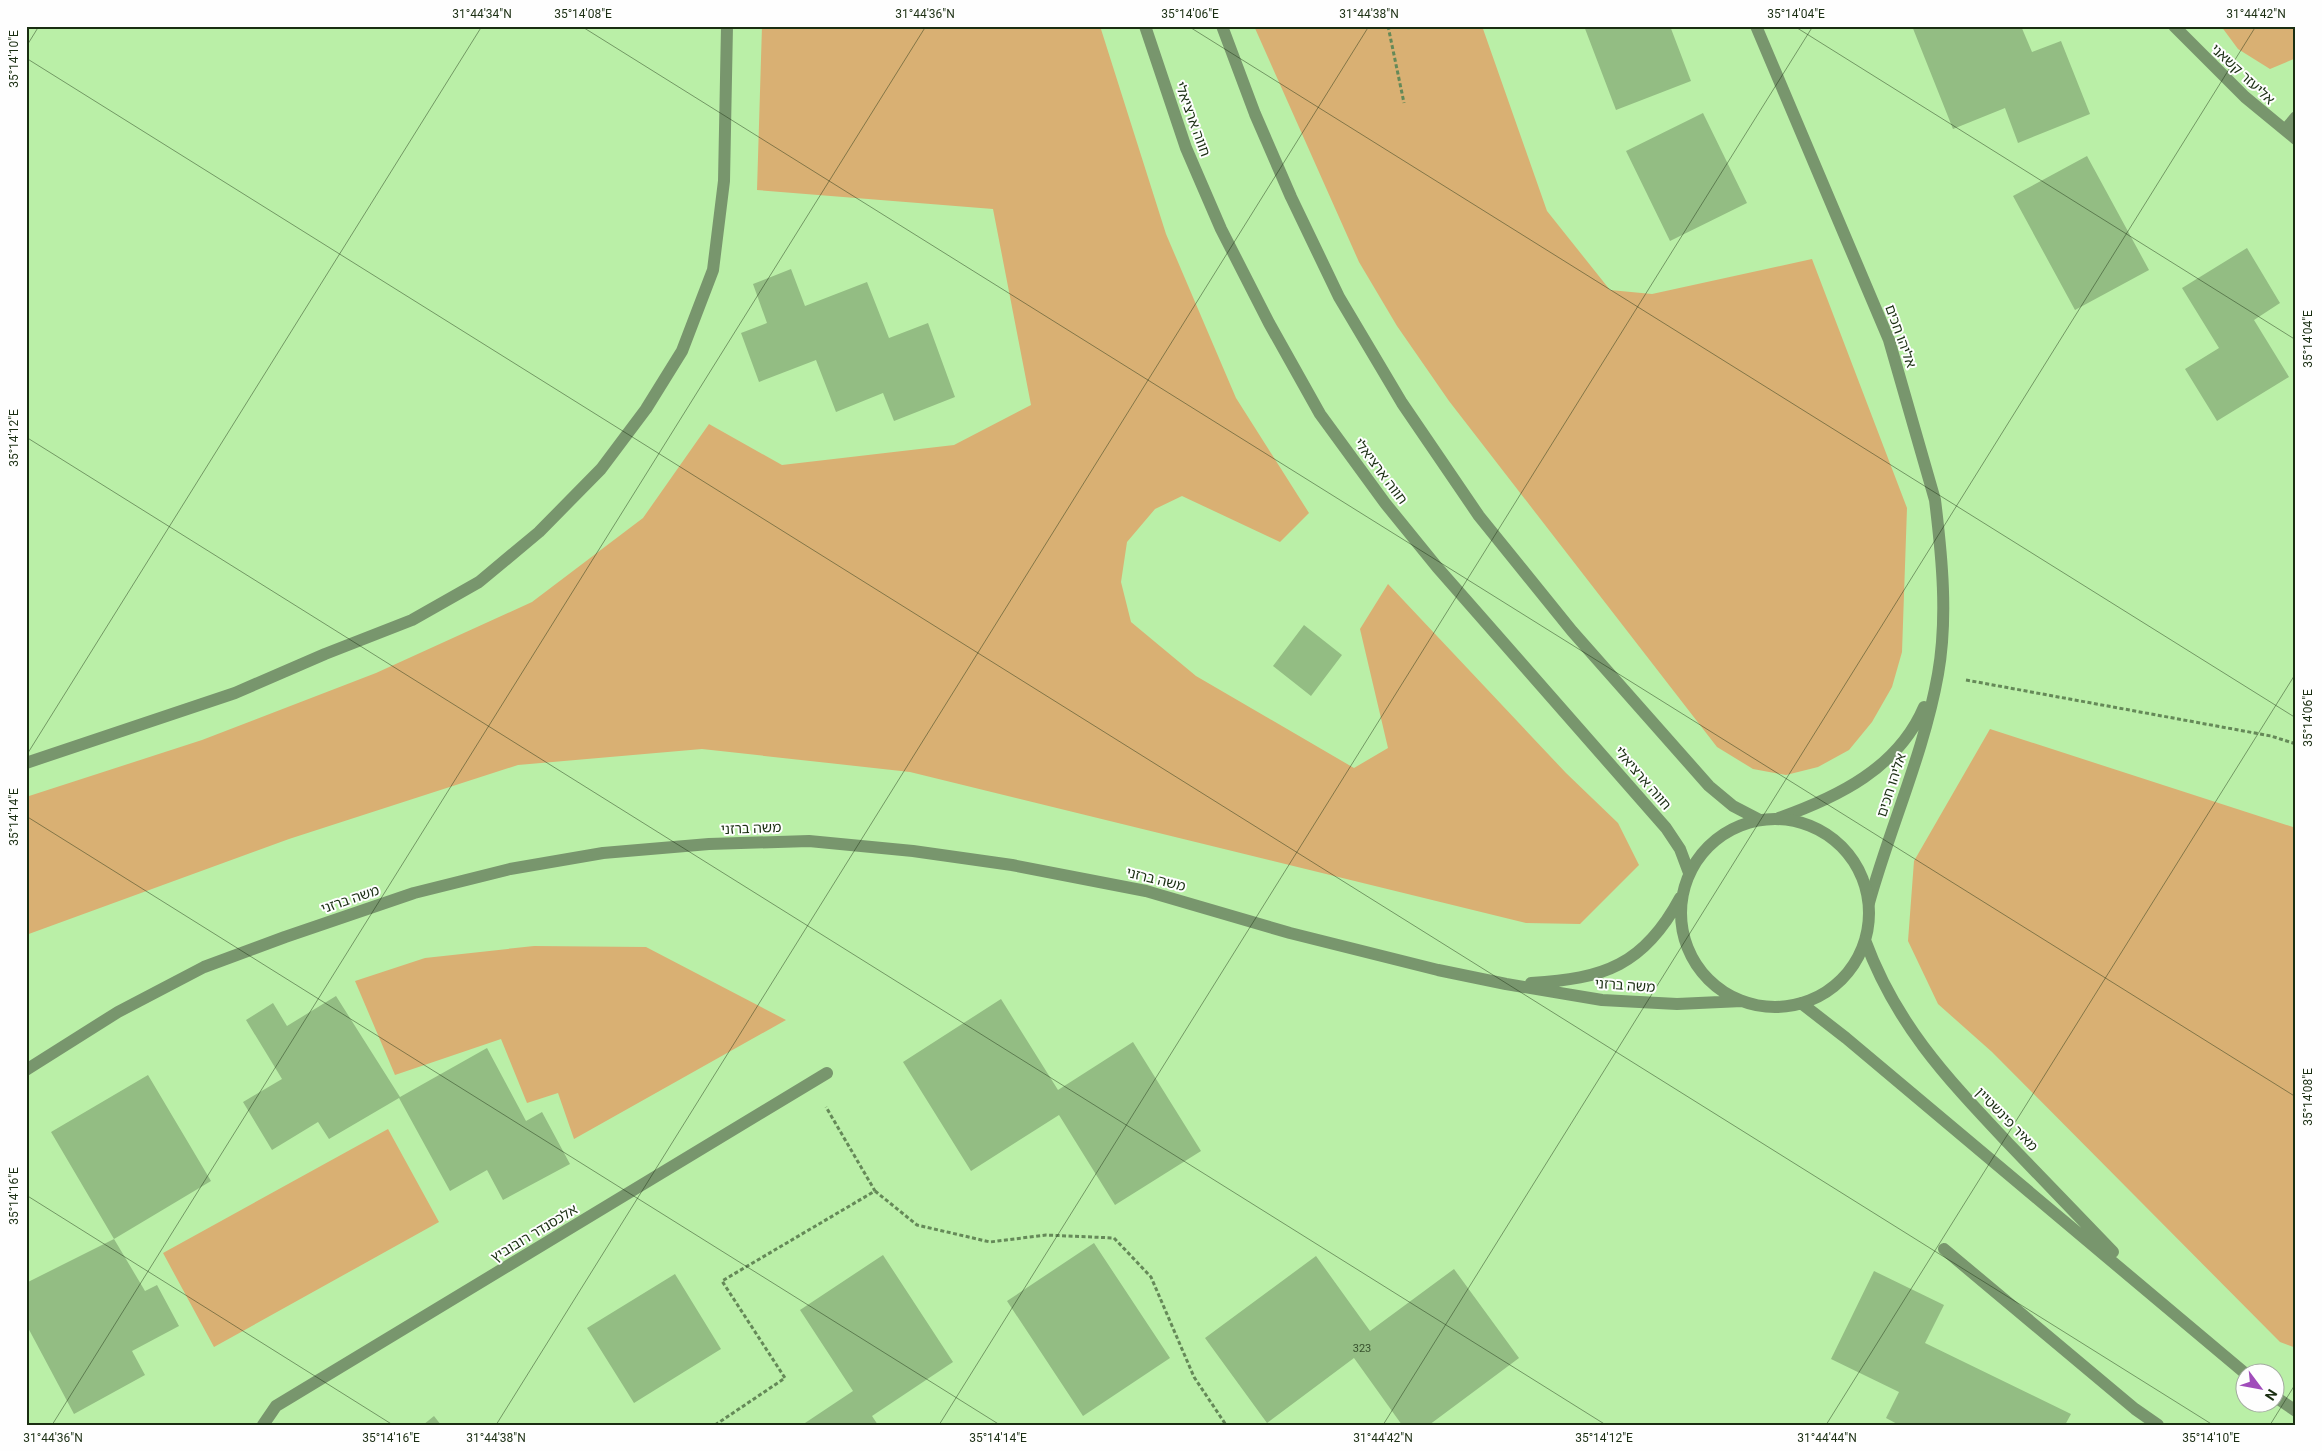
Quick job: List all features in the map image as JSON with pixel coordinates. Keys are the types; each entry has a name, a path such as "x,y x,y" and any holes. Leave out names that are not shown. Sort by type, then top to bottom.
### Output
{"street":[{"path":"26,763 235,694 325,654 412,620 479,582 539,532 601,469 646,409 682,351 713,270 724,181 727,26"},
{"name":"חווה ארציאלי","path":"1145,26 1186,148 1221,229 1269,323 1320,414 1385,504 1437,567 1666,828 1680,848 1689,873"},
{"path":"1222,26 1255,114 1290,198 1339,296 1402,403 1479,516 1572,631 1709,786 1733,806 1758,820"},
{"name":"אליהו חכים","path":"1756,26 1889,340 1935,500 1942,570 1942,642 1938,675 1915,764 1880,864 1869,903"},
{"name":"אליעזר קשאני","path":"2174,26 2245,97 2296,139"},
{"path":"2285,130 2296,117"},
{"name":"אליהו חכים","path":"1779,818 1819,804 1857,783 1886,761 1906,740 1920,717 1938,675"},
{"path":"1779,818 1802,822 1819,828 1835,839 1848,852 1858,868 1865,885 1869,903 1865,940 1852,965 1834,986 1801,1003 1764,1007 1742,1002 1722,992 1705,977 1692,959 1683,938 1680,916 1682,894 1689,873 1701,854 1717,838 1736,826 1758,820 1779,818"},
{"name":"משה ברזני","path":"26,1070 118,1012 204,967 414,893 510,869 603,853 709,844 809,841 912,851 1012,865 1146,890 1290,934 1438,970 1506,984 1602,1000 1677,1004 1742,1002"},
{"name":"משה ברזני","path":"1506,984 1571,980 1611,969 1638,952 1660,930 1682,894"},
{"name":"מאיר פינשטיין","path":"1865,940 1887,992 1906,1024 1945,1076 2157,1297"},
{"name":"מאיר פינשטיין","path":"1801,1003 1846,1038 2157,1297 2234,1364"},
{"name":"אלכסנדר רובוביץ","path":"263,1425 276,1406 827,1073"},
{"path":"1944,1249 2135,1409 2158,1425"},
{"path":"2284,1403 2296,1411"}],"path":[{"path":"1388,26 1404,103"},
{"path":"1938,675 2271,736 2296,744"},
{"path":"812,1082 875,1191 917,1225 990,1242 1046,1235 1114,1238 1151,1277 1194,1377 1226,1425"},
{"path":"716,1425 785,1378 722,1281 875,1191"}],"shaded area":[{"path":"762,26 1100,26 1166,234 1236,398 1309,513 1280,542 1182,496 1155,509 1127,542 1121,582 1131,622 1196,676 1354,768 1388,748 1360,629 1388,584 1566,773 1618,823 1639,865 1580,924 1526,923 910,772 702,749 518,765 289,839 26,935 26,797 202,740 376,673 532,602 643,518 709,424 782,465 954,445 1031,405 993,209 757,190"},
{"path":"1254,26 1482,26 1547,211 1610,290 1652,294 1812,259 1907,508 1902,652 1892,687 1872,722 1849,750 1818,767 1786,775 1753,769 1717,747 1449,401 1397,326 1359,262"},
{"path":"2221,26 2296,26 2296,58 2270,69 2238,49"},
{"path":"1990,729 2296,828 2296,1348 2280,1342 1992,1052 1938,1004 1908,941 1914,861"},
{"path":"534,946 646,947 786,1020 574,1139 558,1093 527,1103 501,1039 395,1075 355,981 425,958"},
{"path":"388,1129 439,1222 214,1347 163,1253"}],"building":[{"path":"1584,26 1670,26 1691,81 1616,110"},
{"path":"1912,26 2021,26 2032,52 2061,41 2090,114 2018,143 2005,108 1953,129"},
{"path":"1703,113 1747,203 1670,241 1626,151"},
{"path":"2087,156 2149,270 2075,310 2013,196"},
{"path":"2247,248 2280,303 2254,320 2289,377 2217,421 2185,369 2219,348 2182,288"},
{"path":"791,269 805,306 867,282 889,338 928,323 955,397 894,421 883,393 836,412 816,360 759,382 741,333 767,323 753,284"},
{"path":"1304,625 1342,655 1311,696 1273,666"},
{"path":"336,996 400,1097 487,1048 526,1121 542,1112 570,1164 503,1200 487,1170 450,1191 399,1098 329,1139 318,1122 272,1150 243,1102 282,1079 246,1020 273,1003 287,1026"},
{"path":"1001,999 1058,1090 1133,1042 1201,1151 1115,1205 1059,1115 971,1171 903,1062"},
{"path":"148,1075 211,1181 114,1239 51,1132"},
{"path":"114,1239 145,1291 157,1285 179,1326 132,1351 145,1375 74,1414 26,1324 26,1283"},
{"path":"1094,1243 1170,1358 1083,1416 1007,1301"},
{"path":"883,1255 953,1362 872,1416 878,1425 802,1425 853,1391 800,1310"},
{"path":"1316,1256 1370,1331 1454,1269 1519,1358 1429,1425 1402,1425 1354,1358 1267,1423 1205,1338"},
{"path":"1874,1271 1944,1305 1925,1343 2071,1414 2065,1425 1899,1425 1886,1418 1899,1392 1831,1359"},
{"path":"675,1274 721,1349 634,1403 587,1328"},
{"path":"434,1416 441,1425 423,1425"}]}
